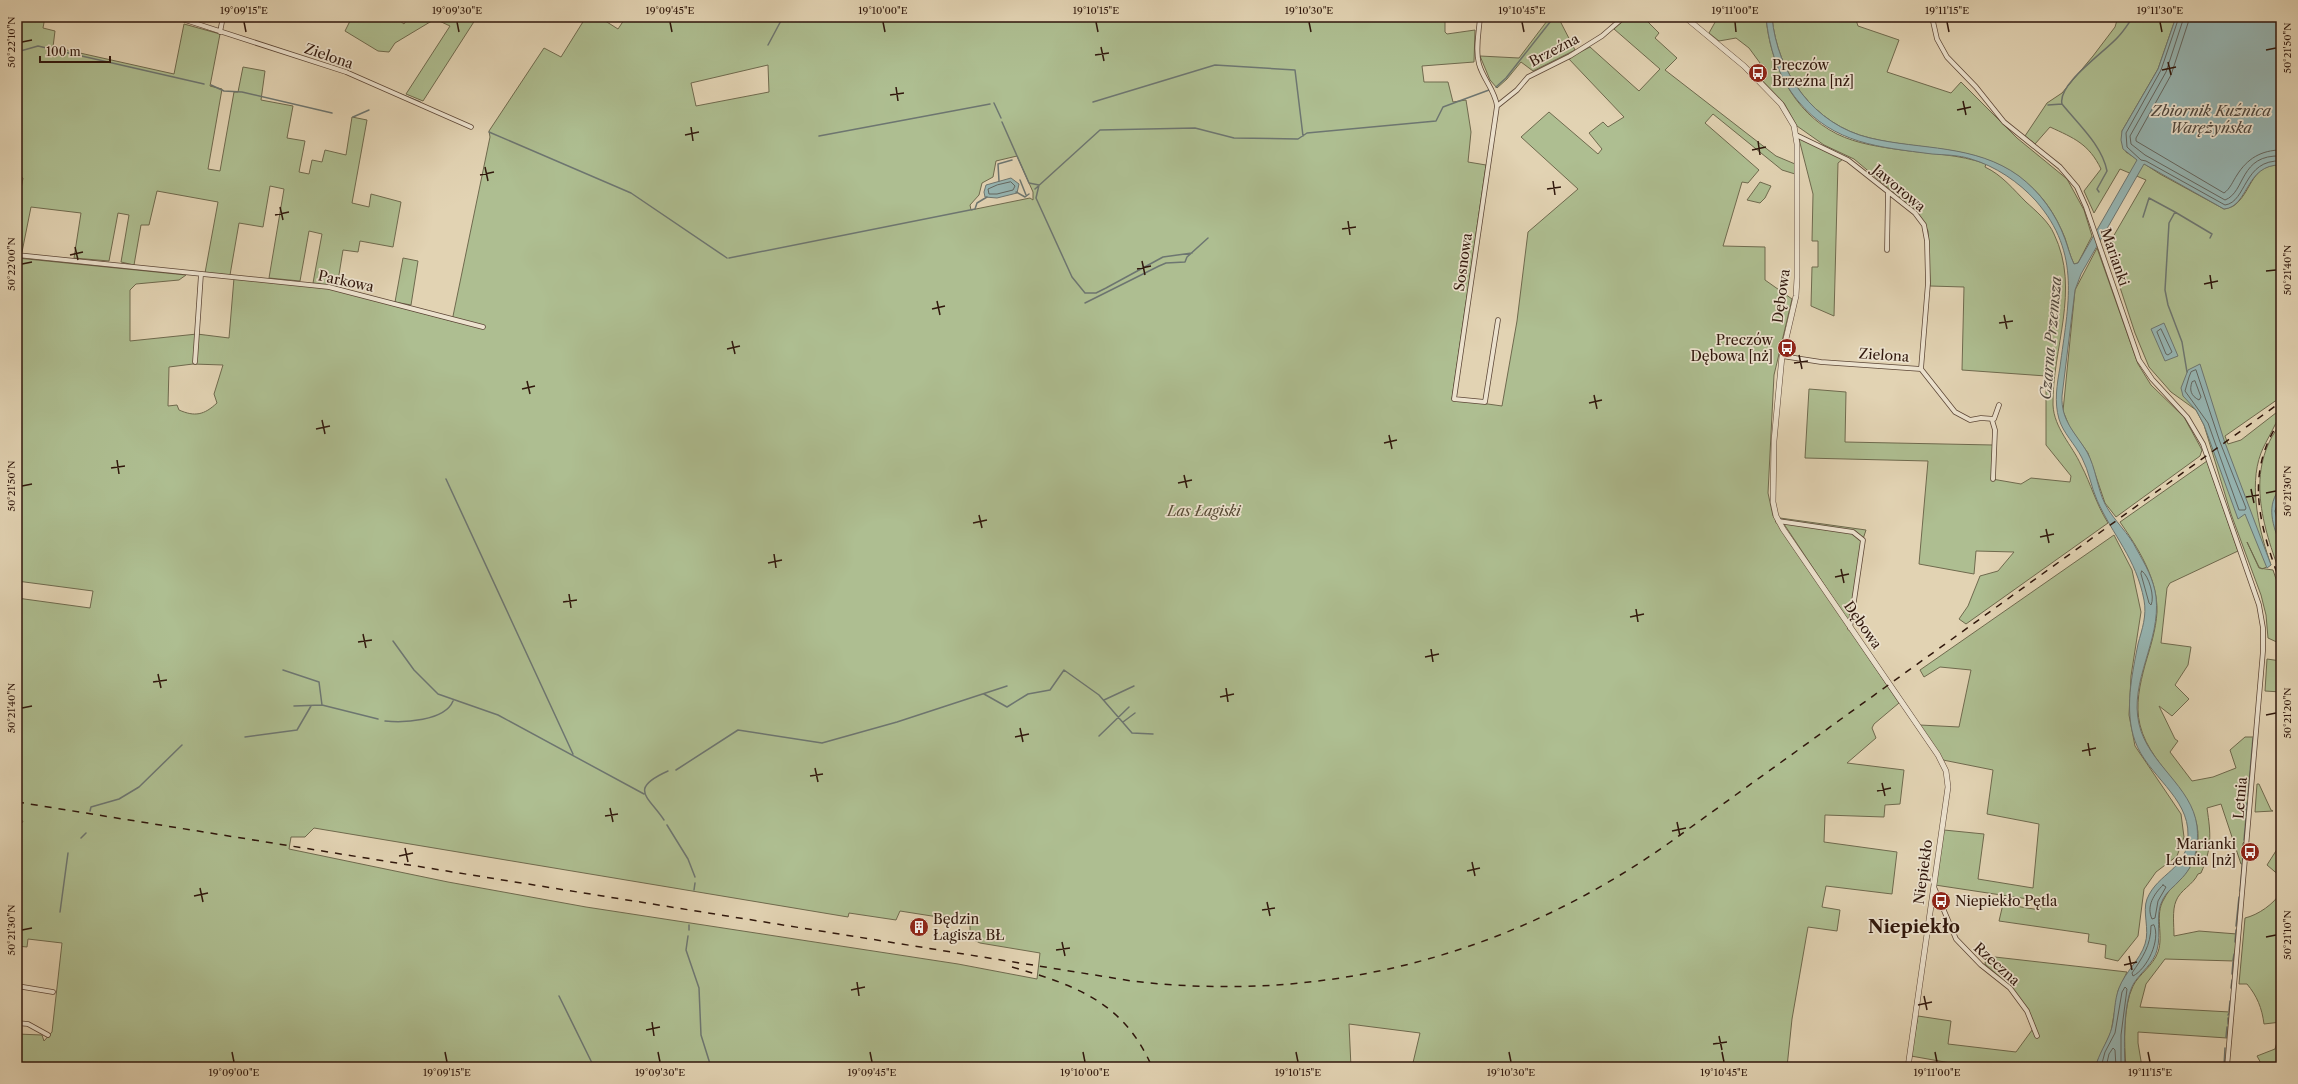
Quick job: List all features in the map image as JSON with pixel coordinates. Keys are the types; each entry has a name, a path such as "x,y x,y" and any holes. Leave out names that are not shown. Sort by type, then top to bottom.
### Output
{"street":[{"name":"Zielona","path":"176,17 346,72 471,127"},
{"path":"220,32 223,17"},
{"name":"Sosnowa","path":"1480,17 1477,54 1479,64 1496,97 1497,106 1454,399 1485,402 1498,320"},
{"name":"Brzeźna","path":"1497,106 1517,90 1528,76 1570,56 1602,36 1624,17"},
{"name":"Dębowa","path":"1685,17 1744,66 1772,93 1787,113 1796,135 1796,296 1782,356 1777,395 1773,507 1778,521 1910,714"},
{"name":"Marianki","path":"1932,17 1939,44 1947,57 1976,87 2004,122 2058,166 2072,180 2082,196 2139,360 2149,376 2182,410 2198,434 2212,465 2234,534"},
{"name":"Jaworowa","path":"1796,135 1848,160 1919,217 1926,232 1928,290 1921,369"},
{"path":"1887,250 1888,192"},
{"name":"Parkowa","path":"17,255 329,286 483,326"},
{"path":"195,362 201,274"},
{"name":"Zielona","path":"1782,356 1821,362 1921,369 1960,415 1970,420 1981,418 1992,420"},
{"path":"1993,479 1996,430 1992,420 1999,405"},
{"path":"1778,521 1853,532 1863,540 1850,628"},
{"name":"Letnia","path":"2227,1067 2264,643 2259,605 2234,534"},
{"name":"Niepiekło","path":"1908,1067 1948,779 1941,760 1910,714"},
{"name":"Rzeczna","path":"1933,886 1956,939 1977,962 2010,988 2027,1011 2037,1036"},
{"path":"17,986 53,992"},
{"path":"17,1023 28,1024 48,1035"}],"green space":[{"path":"17,17 45,17 43,28 55,31 53,47 174,74 184,24 220,34 210,86 222,89 208,169 220,171 234,92 238,92 243,67 265,71 261,100 293,106 287,138 305,141 299,172 309,174 312,160 322,162 325,150 346,155 352,117 367,120 352,203 369,207 371,194 401,202 393,247 360,241 358,252 343,250 337,287 313,283 322,234 309,231 300,281 269,278 284,189 270,186 263,227 239,223 230,275 205,273 218,202 157,191 149,225 141,225 134,265 121,262 129,215 118,213 109,261 74,258 81,213 31,207 22,252 17,252 17,211 23,178 17,176"},
{"path":"352,17 395,17 404,24 409,17 477,17 423,101 406,94 450,26 435,19 395,43 389,52 378,51 345,31"},
{"name":"Las Łagiski","path":"586,17 599,17 618,29 626,17 1434,17 1445,21 1445,32 1447,34 1475,30 1474,62 1422,66 1424,82 1448,82 1453,102 1466,100 1471,132 1468,162 1486,165 1452,399 1502,406 1517,321 1528,232 1578,189 1521,137 1549,112 1598,154 1602,149 1589,133 1603,122 1608,127 1624,117 1568,58 1590,47 1639,91 1660,69 1614,29 1625,19 1643,17 1659,33 1655,38 1677,58 1665,70 1776,156 1795,164 1795,174 1782,170 1713,114 1705,123 1759,170 1748,183 1742,182 1723,246 1765,247 1765,280 1792,299 1774,375 1768,493 1773,516 1899,703 1874,724 1872,728 1876,738 1847,763 1904,770 1900,804 1885,805 1884,817 1825,815 1824,842 1897,852 1892,894 1826,886 1822,907 1840,910 1837,931 1808,927 1792,1019 1787,1067 1412,1067 1420,1033 1349,1024 1351,1067 17,1067 17,1034 42,1035 44,1041 52,1032 62,943 28,939 27,947 17,946 17,823 22,823 23,821 17,820 17,598 90,608 93,591 17,581 17,258 186,275 179,280 136,284 130,290 130,341 197,334 229,338 234,278 328,288 452,321 490,137 489,131 544,48 561,57","holes":["768,65 769,92 696,106 691,83","1017,156 1033,192 1033,200 1030,198 971,210 970,205 979,195 982,183 993,177 996,161","193,364 223,365 214,394 217,403 208,410 199,414 190,414 179,410 177,405 168,406 169,367","314,828 848,917 849,913 896,920 900,911 970,922 970,938 980,943 1040,953 1037,979 958,964 586,907 448,882 289,849 291,837 305,837"]},
{"path":"1550,17 1558,17 1575,50 1533,71 1521,62 1507,79 1497,88 1490,80 1480,56 1519,58"},
{"path":"1718,17 1766,17 1768,35 1773,52 1786,85 1796,100 1821,125 1837,134 1861,143 1894,149 1955,156 1986,164 1985,167 2002,178 2042,217 2054,234 2062,255 2065,276 2065,298 2054,384 2054,413 2060,429 2085,472 2100,509 2108,523 1966,624 1959,619 1968,606 1980,576 1998,571 2014,552 1976,551 1974,574 1919,564 1928,461 1805,458 1809,389 1846,392 1845,442 1993,445 1992,479 2021,484 2031,478 2070,482 2071,476 2046,445 2046,376 1962,370 1964,287 1930,286 1928,231 1917,212 1854,159 1824,145 1797,126 1784,103 1754,72 1760,63 1749,48 1736,38 1719,41 1709,33"},
{"path":"1772,17 1855,17 1858,26 1899,40 1887,72 1951,93 1961,82 2017,138 2067,179 2084,210 2092,236 2078,263 2074,264 2062,231 2045,202 2028,184 2010,171 1992,161 1972,155 1870,138 1850,131 1832,121 1816,109 1802,94 1790,76 1775,38"},
{"path":"2118,17 2176,17 2158,69 2122,131 2126,152 2160,174 2224,209 2232,207 2242,198 2258,173 2271,166 2281,165 2281,397 2225,436 2228,444 2241,440 2281,409 2261,453 2257,466 2256,495 2257,510 2263,539 2271,565 2263,569 2273,570 2281,594 2281,644 2268,638 2266,615 2261,595 2231,514 2204,425 2196,410 2171,392 2149,367 2135,333 2114,269 2110,254 2113,237 2146,180 2120,169 2094,213 2084,191 2101,169 2091,153 2074,139 2050,127 2035,144 2025,136 2047,103 2062,93 2093,56 2115,27"},
{"path":"1799,139 1843,159 1838,163 1834,316 1811,306 1812,267 1818,267 1818,241 1812,241 1813,194"},
{"path":"1760,182 1771,186 1765,198 1760,203 1747,200"},
{"path":"2097,248 2138,364 2151,385 2184,417 2202,450 2200,456 2116,517 2105,503 2088,453 2070,428 2063,411 2075,290"},
{"path":"403,258 418,261 411,305 395,302"},
{"path":"2281,423 2281,576 2263,518 2260,499 2260,479 2263,460 2270,441"},
{"path":"2207,461 2238,551 2170,583 2167,588 2161,643 2191,647 2188,665 2175,685 2189,699 2172,716 2159,706 2175,739 2178,741 2170,752 2192,781 2213,777 2236,768 2230,750 2245,737 2255,737 2245,841 2243,843 2243,864 2241,864 2221,804 2207,808 2210,841 2205,864 2201,873 2198,874 2178,897 2174,909 2174,936 2199,931 2237,934 2234,961 2165,959 2146,984 2140,1007 2230,1012 2227,1038 2138,1032 2138,1043 2142,1067 2126,1067 2125,1026 2127,1004 2130,994 2133,986 2156,957 2160,945 2159,918 2161,905 2168,892 2187,871 2195,858 2198,831 2194,815 2186,799 2155,756 2146,741 2140,725 2138,710 2140,687 2155,625 2157,612 2156,600 2154,588 2146,564 2134,542 2120,522"},
{"path":"1780,518 1866,530 1862,542 1849,622"},
{"path":"2114,535 2132,570 2141,612 2131,676 2129,715 2135,746 2181,814 2184,837 2177,856 2156,872 2144,889 2138,936 2118,961 2105,958 2106,945 2088,942 2089,934 1999,921 2003,904 2040,910 2041,901 1935,885 1944,830 1984,834 1978,879 2033,888 2039,824 1987,814 1993,770 1943,760 1920,725 1959,727 1971,670 1940,667 1924,677 1920,670"},
{"path":"2267,659 2281,661 2281,692 2265,691"},
{"path":"2257,784 2259,784 2271,810 2273,811 2255,812"},
{"path":"2281,843 2281,877 2267,865"},
{"path":"2281,892 2281,1022 2264,1024 2262,1013 2254,993 2247,984 2239,984 2245,918 2265,908 2274,901"},
{"path":"1986,956 2127,972 2118,991 2111,1032 2097,1062 2098,1067 1973,1067 1911,1056 1918,1016 1951,1021 1948,1044 2016,1052 2035,1026 2026,1007 2020,999 2008,985 1985,964"},
{"path":"2280,1032 2281,1067 2263,1067 2257,1056 2275,1049"}],"water":[{"name":"Zbiornik Kuźnica Warężyńska","path":"1766,17 1772,17 1775,38 1790,76 1802,94 1816,109 1832,121 1850,131 1870,138 1966,153 1984,158 2019,176 2034,189 2052,212 2065,239 2074,264 2078,263 2137,160 2123,149 2121,140 2122,131 2158,69 2176,17 2281,17 2281,165 2269,167 2260,171 2238,201 2232,206 2224,209 2144,164 2081,274 2075,290 2062,405 2066,419 2090,458 2105,504 2134,544 2153,584 2156,597 2156,613 2154,629 2138,692 2137,708 2139,724 2151,751 2187,799 2197,826 2197,841 2195,855 2192,862 2185,874 2166,894 2160,905 2158,918 2159,938 2155,955 2134,983 2130,991 2125,1024 2125,1067 2098,1067 2097,1062 2112,1027 2119,988 2143,950 2145,944 2147,932 2145,909 2147,899 2152,890 2178,864 2183,856 2187,847 2187,821 2175,798 2148,765 2135,741 2132,729 2130,717 2130,692 2133,668 2145,612 2144,600 2136,572 2103,513 2084,463 2063,429 2057,413 2057,386 2068,301 2066,260 2060,240 2051,221 2036,201 2022,187 1998,170 1980,162 1962,157 1894,149 1859,141 1842,135 1812,115 1791,92 1780,72 1769,39"},
{"path":"1011,178 1019,184 1017,193 997,198 985,197 984,192 986,185"},
{"path":"2164,323 2178,356 2165,361 2151,329"},
{"path":"2200,364 2224,440 2271,565 2267,568 2245,514 2238,519 2204,425 2196,410 2183,396 2181,388 2188,370"},
{"path":"2281,487 2281,547 2273,523 2272,509 2273,501"}],"waterway":[{"path":"768,45 783,17"},
{"path":"1496,87 1506,78 1554,17"},
{"path":"2099,192 2097,189 2107,171 2104,161 2089,135 2062,104 2062,96 2074,78 2118,37 2133,17"},
{"path":"17,52 38,46 204,84"},
{"path":"1093,102 1215,65 1295,70 1303,136"},
{"path":"211,85 224,91 242,92 332,113"},
{"path":"1035,189 1100,130 1195,128 1234,138 1298,139 1307,133 1436,121 1443,107 1489,90"},
{"path":"400,94 420,102"},
{"path":"994,103 1001,118"},
{"path":"819,136 990,104"},
{"path":"2048,105 2062,104"},
{"path":"353,117 369,110"},
{"path":"1002,122 1029,183 1039,185 1036,198 1072,277 1085,293 1096,293 1163,257 1192,253"},
{"path":"489,132 631,193 727,258"},
{"path":"999,181 998,164 1012,160"},
{"path":"1020,180 1026,195"},
{"path":"1016,192 1025,197 1029,194"},
{"path":"729,258 975,209 977,203 987,197"},
{"path":"2143,217 2149,198 2175,212 2169,223 2165,290 2168,305 2182,342 2187,372"},
{"path":"2175,212 2212,234 2210,238"},
{"path":"1085,303 1166,263 1185,262 1187,257 1208,238"},
{"path":"446,479 573,754"},
{"path":"393,641 414,670 438,694 498,715 644,794"},
{"path":"283,670 319,682 322,705"},
{"path":"984,694 1007,707 1028,694 1050,690 1064,670 1099,695 1132,733 1153,734"},
{"path":"676,770 738,730 822,743 897,722 1007,686"},
{"path":"1104,700 1134,686"},
{"path":"385,721 402,722 433,717 449,708 453,701"},
{"path":"294,706 322,705 378,719"},
{"path":"245,737 297,730 311,706"},
{"path":"1099,736 1129,707"},
{"path":"1123,722 1135,713"},
{"path":"2248,796 2253,738"},
{"path":"90,811 91,807 119,799 139,787 182,745"},
{"path":"664,820 648,799 645,793 645,788 648,783 656,777 668,771"},
{"path":"2246,816 2247,803"},
{"path":"2244,840 2246,818"},
{"path":"667,825 688,859 695,877"},
{"path":"81,838 86,833"},
{"path":"60,912 68,853"},
{"path":"2240,891 2243,856"},
{"path":"694,890 695,883"},
{"path":"2236,926 2239,897"},
{"path":"689,925 689,930"},
{"path":"2235,942 2236,930"},
{"path":"688,936 686,950 699,988 701,1035 711,1067"},
{"path":"2233,960 2234,954"},
{"path":"2232,974 2233,962"},
{"path":"2231,988 2232,980"},
{"path":"559,996 594,1067"},
{"path":"2229,1011 2230,1001"},
{"path":"2228,1018 2228,1024"},
{"path":"2226,1037 2227,1027"},
{"path":"2224,1066 2225,1048"}],"railway":[{"path":"17,802 1132,981 1204,986 1275,985 1345,977 1413,963 1480,942 1545,915 1608,882 1669,843 2281,402"},
{"path":"2281,419 2269,439 2262,460 2259,480 2259,500 2262,521 2273,563 2281,584"},
{"path":"1012,967 1057,981 1077,989 1095,999 1127,1026 1141,1045 1152,1067"}],"place":[{"name":"Preczów Brzeźna [nż]","path":"1758,73"},
{"name":"Preczów Dębowa [nż]","path":"1787,348"},
{"name":"Marianki Letnia [nż]","path":"2250,852"},
{"name":"Niepiekło Pętla","path":"1941,901"},
{"name":"Będzin Łagisza BŁ","path":"919,927"}],"district":[{"name":"Niepiekło","path":"1914,927"}],"water label":[{"name":"Czarna Przemsza","path":"2051,338"}]}
